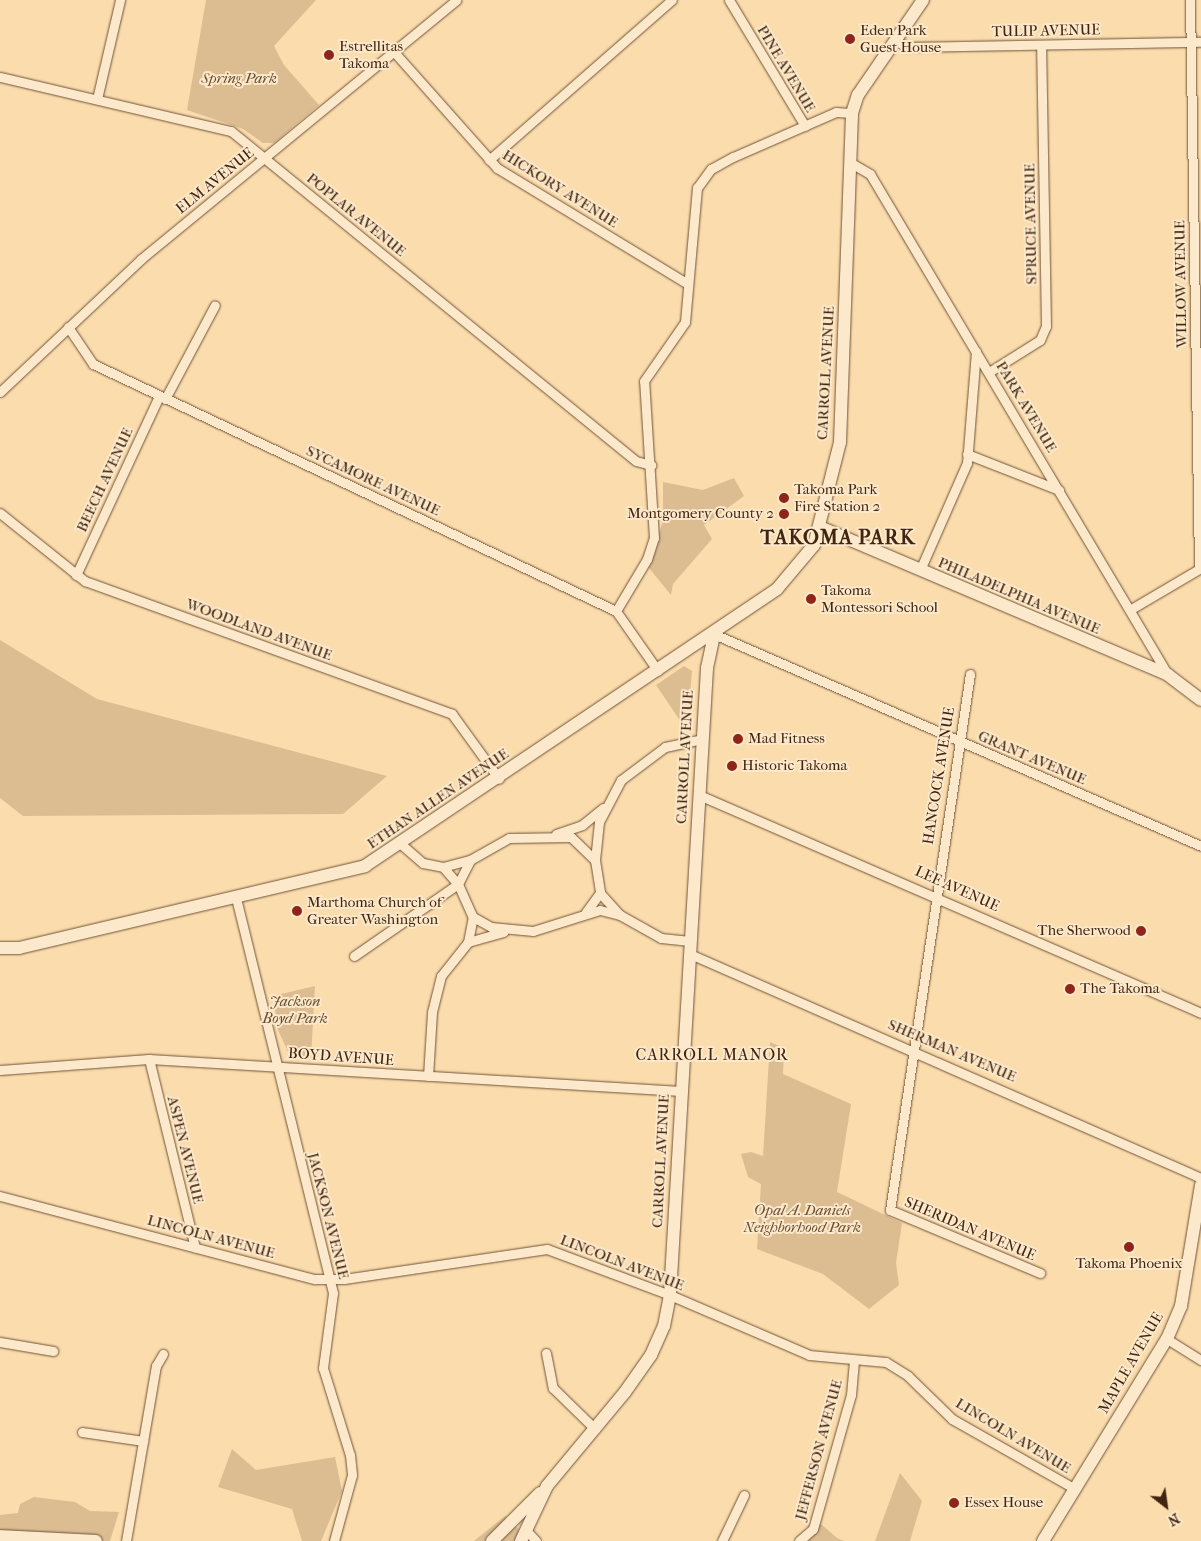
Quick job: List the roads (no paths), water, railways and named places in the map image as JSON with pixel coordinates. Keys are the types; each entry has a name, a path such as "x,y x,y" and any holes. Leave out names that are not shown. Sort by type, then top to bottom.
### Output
{"main road":[{"name":"CARROLL AVENUE","path":"523,1535 547,1486 595,1429 651,1355 670,1295 707,668 714,634 777,589 802,563 820,527 840,442 852,113 894,40 923,0"},
{"name":"PHILADELPHIA AVENUE","path":"820,527 1168,675 1201,700"},
{"name":"ETHAN ALLEN AVENUE","path":"0,948 19,948 365,866 402,845 714,634"},
{"name":"MAPLE AVENUE","path":"1043,1541 1167,1339 1181,1306 1201,1185"},
{"path":"492,1541 547,1486"},
{"path":"0,1536 96,1541"}],"street":[{"path":"97,99 120,0"},
{"name":"ELM AVENUE","path":"0,392 140,259 395,53 456,0"},
{"path":"489,160 672,0"},
{"name":"PINE AVENUE","path":"729,0 805,126"},
{"name":"WILLOW AVENUE","path":"1190,0 1200,568"},
{"name":"TULIP AVENUE","path":"894,40 907,47 1201,42"},
{"name":"SPRUCE AVENUE","path":"989,372 1040,340 1046,326 1042,45"},
{"name":"HICKORY AVENUE","path":"395,53 489,160 688,284"},
{"name":"POPLAR AVENUE","path":"0,77 224,129 265,158 636,461 651,465"},
{"path":"658,671 616,610 647,559 654,538 651,465 644,381 684,322 694,201 712,168 836,112 852,113"},
{"name":"PARK AVENUE","path":"851,163 866,168 1131,609 1168,675"},
{"name":"BEECH AVENUE","path":"76,575 162,398 215,305"},
{"name":"SYCAMORE AVENUE","path":"68,327 93,364 616,610"},
{"path":"920,570 967,454 976,351"},
{"path":"967,454 1060,490"},
{"name":"WOODLAND AVENUE","path":"0,513 76,575 452,714 499,778"},
{"path":"1131,609 1200,568"},
{"name":"GRANT AVENUE","path":"714,634 1201,846"},
{"name":"HANCOCK AVENUE","path":"890,1210 911,1049 970,674"},
{"path":"554,835 582,826 606,805 621,780 639,763 665,747 703,739"},
{"name":"LEE AVENUE","path":"700,795 935,894 1201,1013"},
{"path":"580,917 595,905 600,892 595,860 606,805"},
{"path":"402,845 423,863 443,867 470,860 509,838 554,835 570,837 595,860"},
{"path":"354,956 459,888 470,860"},
{"path":"428,1076 432,1012 441,976 468,942 473,917 459,888 443,867"},
{"path":"600,892 620,915"},
{"name":"JACKSON AVENUE","path":"236,898 330,1278 332,1293 323,1368 350,1455 352,1475 334,1541"},
{"path":"468,942 510,931 557,927 600,910 620,915 661,938 690,941"},
{"path":"473,917 510,931"},
{"name":"SHERMAN AVENUE","path":"690,954 911,1049 1201,1178"},
{"name":"BOYD AVENUE","path":"0,1070 149,1059 681,1091"},
{"name":"ASPEN AVENUE","path":"149,1059 195,1247"},
{"name":"LINCOLN AVENUE","path":"0,1196 315,1279 547,1249 670,1295 809,1355 854,1360 876,1359 898,1368 952,1420 1075,1489"},
{"name":"SHERIDAN AVENUE","path":"890,1210 1040,1273"},
{"path":"1167,1339 1201,1360"},
{"path":"0,1342 53,1351"},
{"path":"546,1353 553,1388 595,1429"},
{"path":"126,1541 156,1366 163,1354"},
{"name":"JEFFERSON AVENUE","path":"800,1541 813,1529 851,1395 854,1360"},
{"path":"82,1432 143,1441"},
{"path":"722,1541 744,1495"},
{"path":"523,1535 536,1541"}],"place":[{"name":"Eden Park Guest House","path":"850,39"},
{"name":"Estrellitas Takoma","path":"329,55"},
{"name":"Takoma Park Fire Station 2","path":"784,498"},
{"name":"Montgomery County 2","path":"784,514"},
{"name":"Takoma Montessori School","path":"811,599"},
{"name":"Mad Fitness","path":"738,739"},
{"name":"Historic Takoma","path":"732,766"},
{"name":"Marthoma Church of Greater Washington","path":"297,911"},
{"name":"The Sherwood","path":"1141,931"},
{"name":"The Takoma","path":"1070,989"},
{"name":"Takoma Phoenix","path":"1129,1247"},
{"name":"Essex House","path":"954,1503"}],"district":[{"name":"TAKOMA PARK","path":"838,537"},
{"name":"CARROLL MANOR","path":"712,1055"}],"park label":[{"name":"Spring Park","path":"239,79"},
{"name":"Jackson Boyd Park","path":"295,1010"},
{"name":"Opal A. Daniels Neighborhood Park","path":"802,1218"}]}
